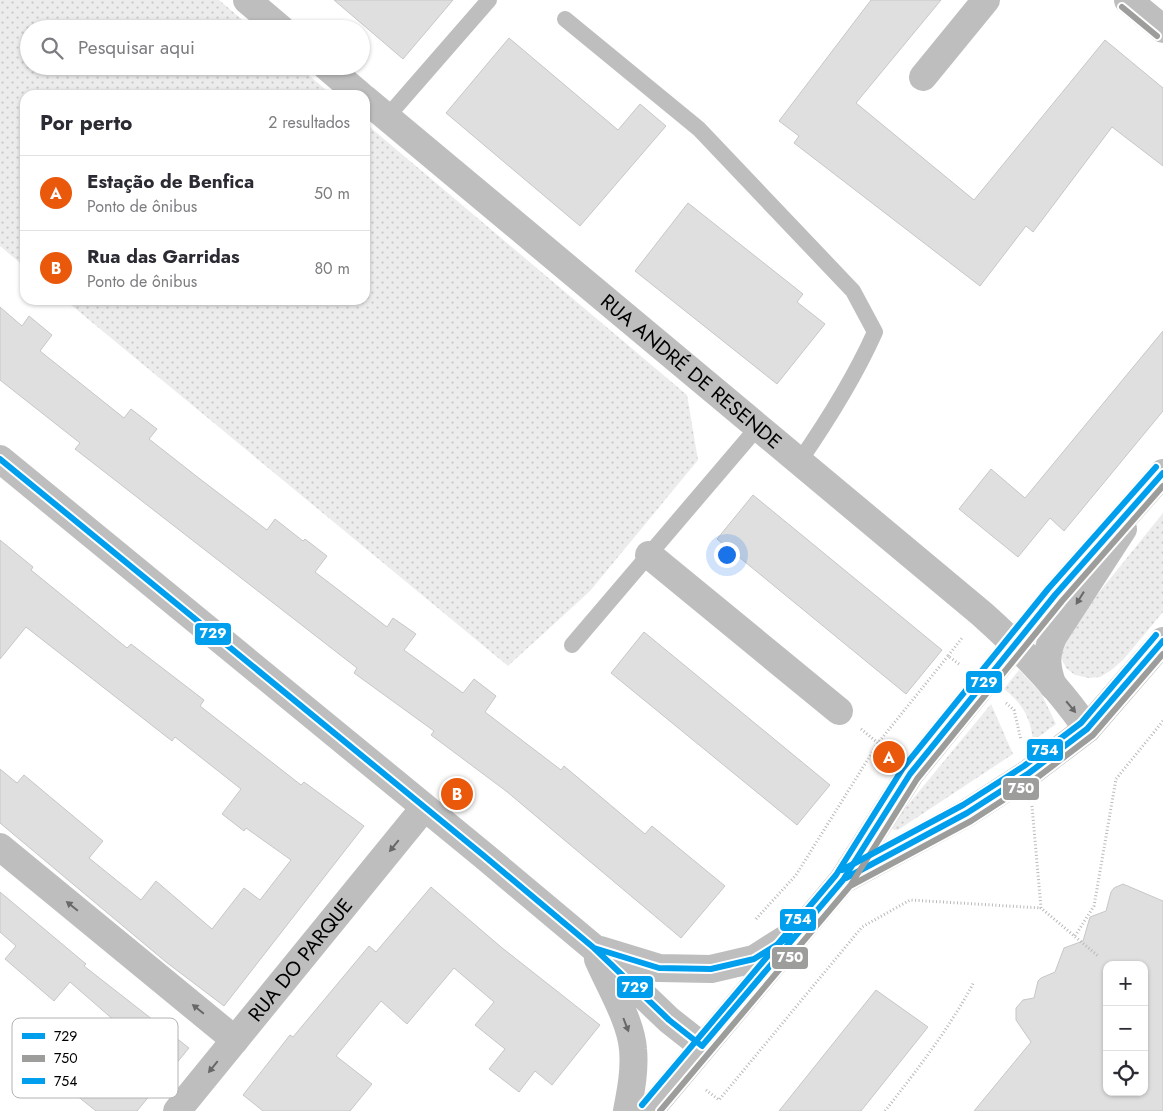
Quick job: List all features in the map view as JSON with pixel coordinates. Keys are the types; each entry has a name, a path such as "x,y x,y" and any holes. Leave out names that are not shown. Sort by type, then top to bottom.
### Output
{"street":[{"path":"247,0 271,20"},
{"path":"923,77 986,0"},
{"path":"1128,0 1163,29"},
{"path":"337,75 354,90"},
{"name":"RUA ANDRÉ DE RESENDE","path":"370,103 982,614 1016,644 1073,708 1087,729"},
{"path":"0,459 594,948 669,1020 702,1046"},
{"path":"649,1111 843,880 910,774 1056,595 1163,474"},
{"path":"1053,687 1046,666 1047,650 1054,636 1143,497"},
{"path":"649,555 839,710"},
{"path":"843,880 967,813 1029,774 1087,729 1163,641"},
{"name":"RUA DO PARQUE","path":"177,1111 424,808"},
{"path":"0,847 235,1040"},
{"path":"594,948 658,968 711,969 754,959 807,924"},
{"path":"594,948 628,1030 633,1048 633,1078 627,1111"}],"lane":[{"path":"387,117 490,0"},
{"path":"565,19 699,129 853,291 875,332 859,369 830,419 799,462"},
{"path":"572,645 757,428"}],"path":[{"path":"753,923 796,875 878,743 965,635"},
{"path":"948,656 964,668"},
{"path":"1002,701 1014,710 1023,748"},
{"path":"1075,936 1094,906 1116,779 1163,721"},
{"path":"1031,803 1040,908"},
{"path":"682,1070 719,1100 862,927 910,900 1040,908 1098,956"},
{"path":"884,1111 924,1062 956,1015 974,982"}],"shaded area":[{"path":"0,0 219,0 242,20 20,20 20,75 309,75 326,90 20,90 20,263 0,246"},
{"path":"370,127 687,395 698,460 590,591 508,666 71,305 370,305"},
{"path":"1163,513 1163,612 1123,660 1110,671 1100,677 1089,678 1075,675 1066,668 1061,657 1068,631"},
{"path":"1019,670 1041,693 1056,724 1033,741 1028,718 1021,706 1004,689"},
{"path":"991,704 1013,754 898,830 894,830 891,827 893,823"}],"building":[{"path":"334,0 453,0 403,59 370,31 370,20 357,20"},
{"path":"871,0 941,0 856,103 974,200 1105,40 1163,88 1163,166 1112,127 1033,232 1026,226 980,286 794,143 799,136 779,121"},
{"path":"509,38 618,130 640,104 666,126 580,226 446,113"},
{"path":"688,203 803,294 797,302 825,324 777,384 635,271"},
{"path":"0,307 22,326 29,316 52,335 40,351 124,418 131,409 157,429 149,439 200,479 267,530 275,519 303,541 305,539 327,556 315,572 387,627 393,618 416,634 404,650 463,693 474,679 496,696 485,712 561,770 564,766 645,834 652,826 725,886 681,938 506,791 431,735 434,731 354,673 357,668 75,449 80,443 0,380"},
{"path":"1163,331 1163,411 1064,531 1050,518 1018,557 959,509 991,469 1025,498"},
{"path":"753,495 942,650 906,694 717,539"},
{"path":"0,540 33,567 31,570 127,648 131,644 204,700 200,706 301,785 304,782 364,826 224,1006 166,962 0,823 0,769 17,783 24,775 103,841 89,858 141,900 156,881 212,929 244,888 260,900 291,860 246,828 244,831 222,814 241,789 175,737 172,741 26,627 0,659"},
{"path":"644,632 830,785 797,825 611,673"},
{"path":"1123,884 1163,901 1163,1111 974,1111 1031,1042 1016,1020 1016,1008 1023,1000 1034,998 1038,981 1041,978 1055,972 1064,948 1083,941 1090,917 1106,911 1111,892 1114,888"},
{"path":"431,887 501,947 600,1025 552,1085 535,1071 519,1092 489,1069 505,1049 475,1025 494,1002 454,968 407,1024 381,1001 336,1056 372,1084 350,1111 263,1111 243,1095 290,1035 293,1037 369,946 376,952"},
{"path":"0,892 86,964 84,966 151,1018 111,1018 70,982 54,1001 5,959 16,946 0,932"},
{"path":"876,990 928,1027 861,1111 779,1111"},
{"path":"178,1039 189,1048 178,1061"},
{"path":"80,1098 148,1098 137,1111 96,1111"}],"transit line":[{"name":"750","path":"1122,7 1157,36"},
{"name":"729","path":"0,459 483,855 594,948 669,1020 702,1046 843,880 910,774 1055,595 1163,473"},
{"name":"754","path":"642,1105 836,875 903,768 1048,589 1156,467"},
{"name":"750","path":"660,1111 850,886 917,779 1062,601 1163,486"},
{"name":"754","path":"842,870 963,805 1024,766 1081,723 1156,635"},
{"name":"729","path":"846,878 967,813 1029,773 1087,729 1163,641"},
{"name":"750","path":"850,886 971,821 1034,780 1093,735 1163,654"},
{"name":"729","path":"594,948 659,968 711,969 754,959 791,936"}],"place":[{"name":"Estação de Benfica","path":"889,757"},
{"name":"Rua das Garridas","path":"457,794"}]}
